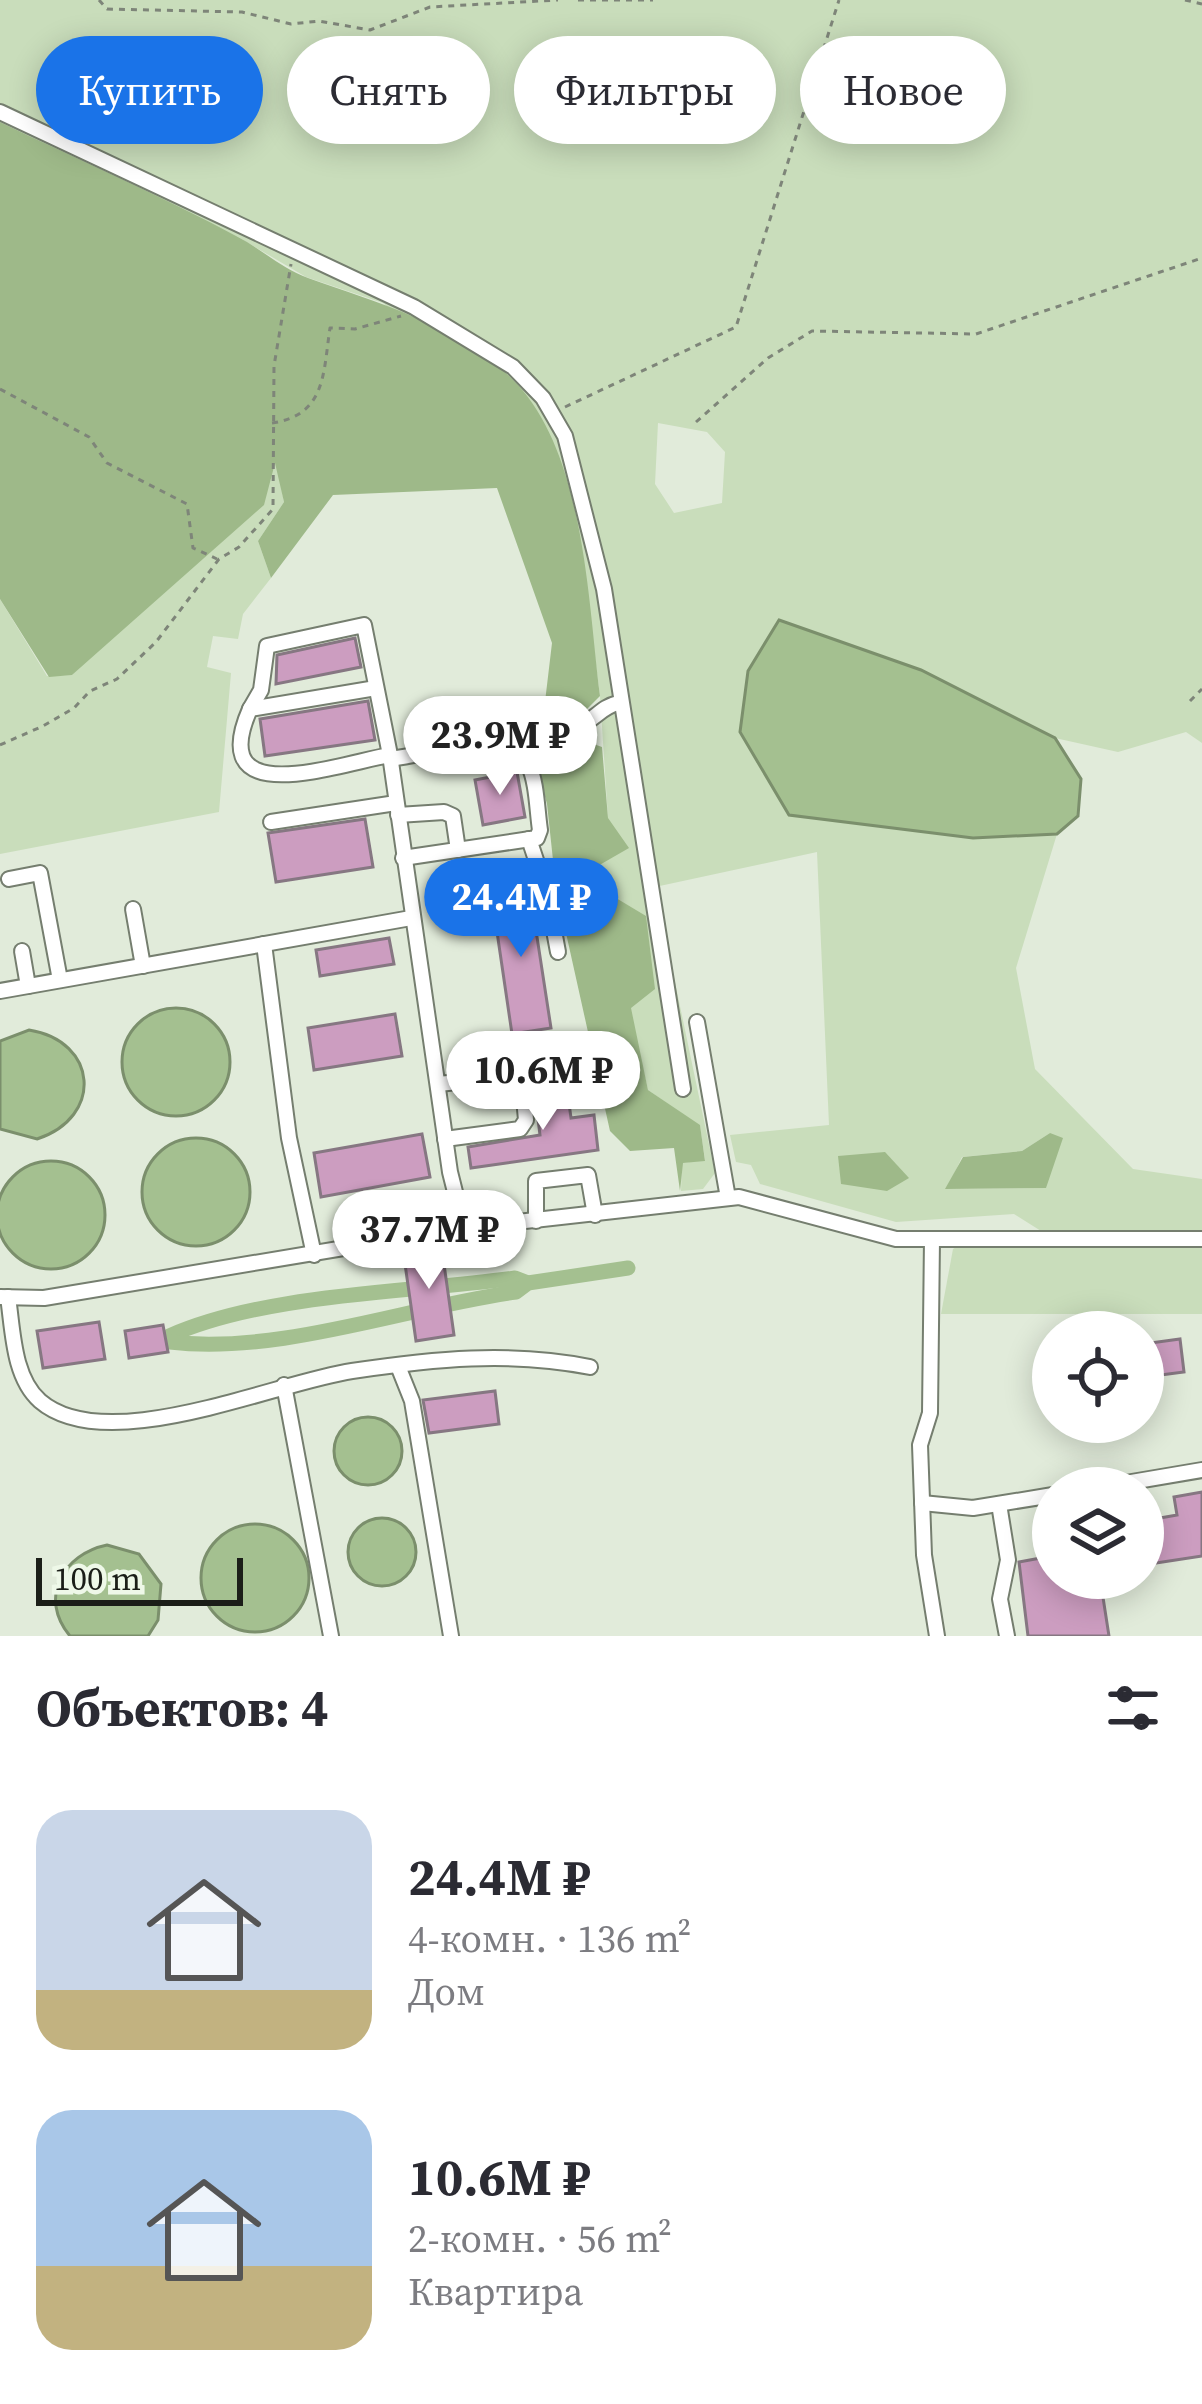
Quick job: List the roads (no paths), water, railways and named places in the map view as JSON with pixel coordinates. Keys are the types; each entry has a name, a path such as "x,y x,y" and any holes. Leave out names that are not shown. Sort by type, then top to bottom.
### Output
{"street":[{"path":"0,112 409,305 513,367 552,414 578,477 604,589 618,703 644,824 683,1089"},
{"path":"464,1228 411,918 390,757 364,626 267,646 261,690 250,709 241,756 254,773 266,777 390,757 503,746 528,732 581,725 602,706 618,703"},
{"path":"250,709 376,688"},
{"path":"403,858 529,839 540,830 528,764 503,746"},
{"path":"271,822 397,809 444,812 453,816 458,850"},
{"path":"529,839 547,892 558,952"},
{"path":"9,878 40,873 60,980"},
{"path":"133,909 143,966"},
{"path":"0,991 411,918"},
{"path":"264,944 289,1138 314,1255"},
{"path":"22,951 28,986"},
{"path":"697,1022 733,1197"},
{"path":"438,1084 560,1072"},
{"path":"446,1139 520,1129 526,1120 522,1076"},
{"path":"536,1221 536,1181 588,1175 595,1215"},
{"path":"590,1367 496,1354 284,1385 158,1420 70,1416 55,1411 28,1388 4,1297 44,1298 464,1228 733,1197 896,1238 1202,1239"},
{"path":"932,1239 930,1413 920,1445 938,1636"},
{"path":"398,1366 412,1401 451,1636"},
{"path":"284,1385 331,1636"},
{"path":"1164,1476 1202,1470"},
{"path":"922,1503 973,1508 1032,1498"},
{"path":"999,1504 1008,1560 1000,1599 1007,1636"}],"waterway":[{"path":"170,1342 212,1344 299,1336 516,1292 528,1283 628,1268"},
{"path":"169,1336 249,1311 338,1296 515,1278 528,1283"}]}
